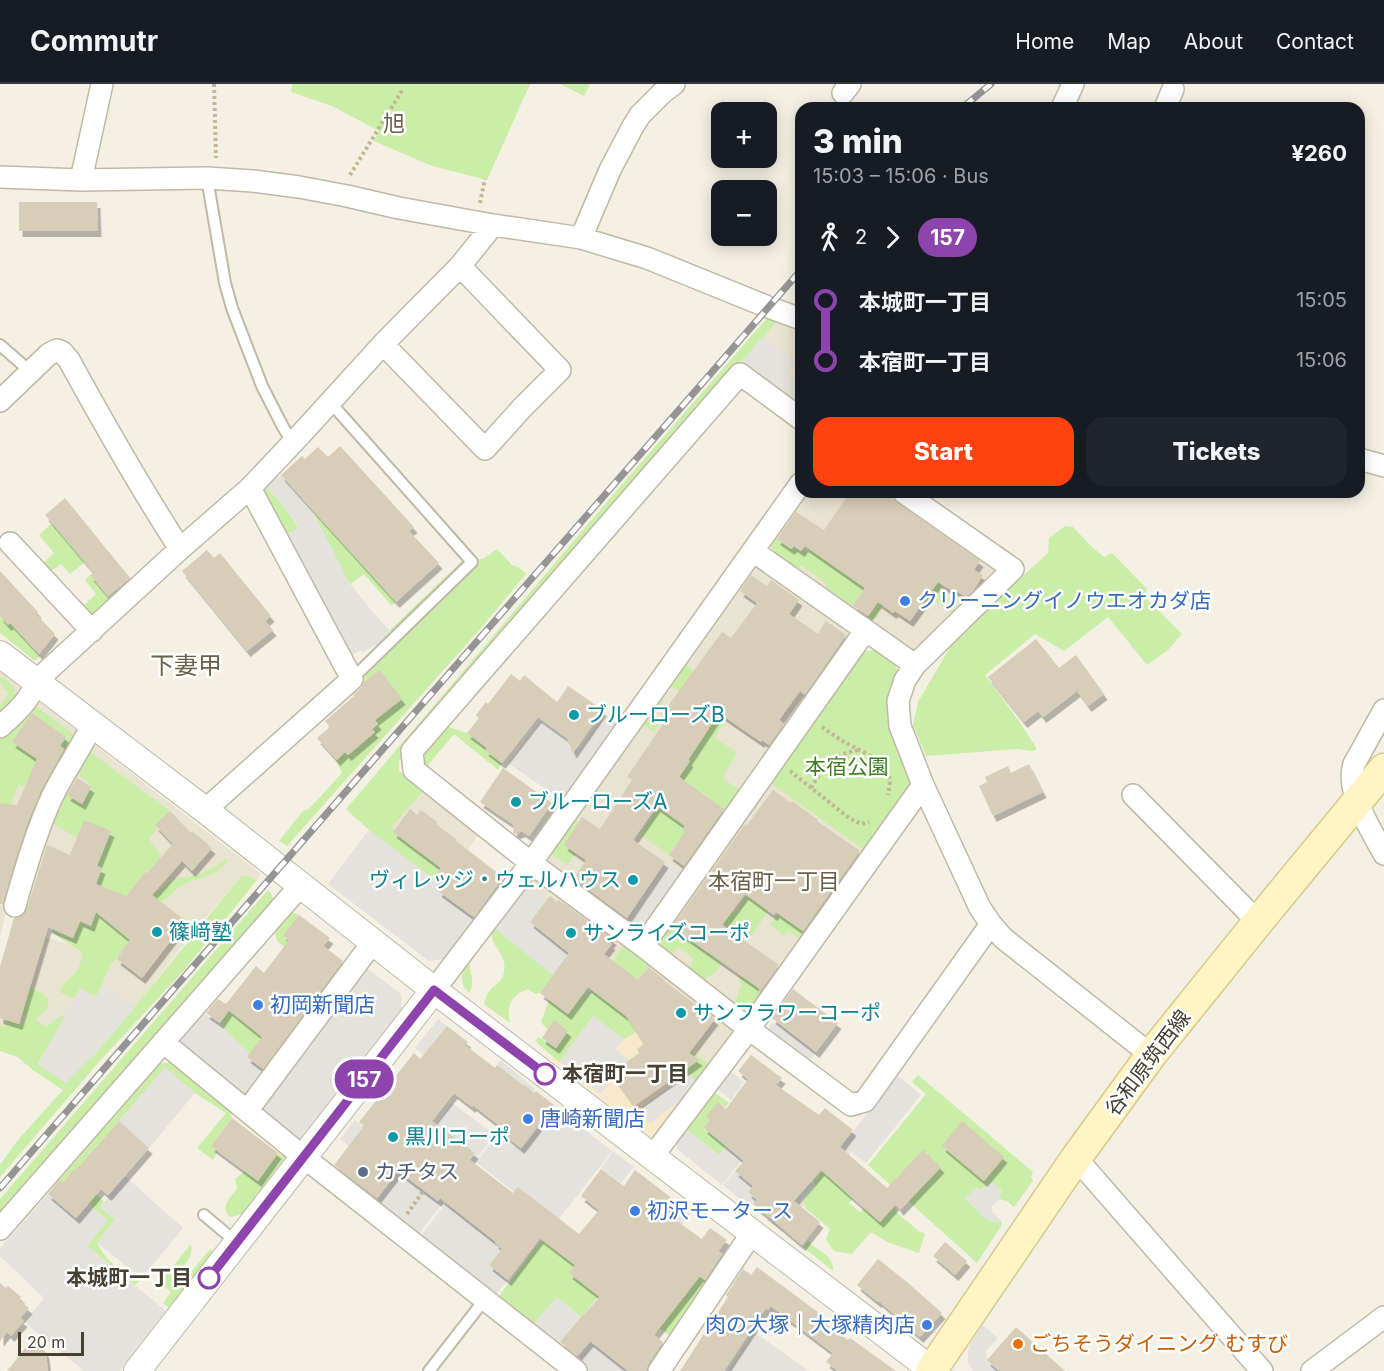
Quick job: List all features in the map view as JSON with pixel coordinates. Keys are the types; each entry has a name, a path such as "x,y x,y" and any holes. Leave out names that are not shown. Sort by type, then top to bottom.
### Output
{"main road":[{"name":"谷和原筑西線","path":"932,1371 1076,1158 1151,1055 1384,769"}],"street":[{"path":"81,180 102,84"},
{"path":"581,238 610,170 632,128 640,115 674,84"},
{"path":"1065,102 1073,84"},
{"path":"0,177 81,180 212,179 276,184 339,194 493,225 581,238 647,258 795,317"},
{"path":"0,727 17,712 37,682 180,549 250,488 383,344 460,266 493,225"},
{"path":"383,344 485,449 560,370 460,266"},
{"path":"0,401 49,354 57,350 62,352 69,360 146,496 180,549"},
{"path":"795,415 740,374 412,751 414,770 531,863 851,1105 866,1101 991,924"},
{"path":"1365,461 1384,466"},
{"path":"205,810 352,679 250,488"},
{"path":"137,1371 531,863 795,492"},
{"path":"912,498 1013,569 915,665 905,680 898,701 900,726 923,785 980,908 991,924 1003,938 1036,966 1151,1055"},
{"path":"10,543 92,631"},
{"path":"753,551 915,665"},
{"path":"643,946 865,631"},
{"path":"0,654 932,1371"},
{"path":"1384,710 1354,764 1352,772 1353,786 1365,819 1384,854"},
{"path":"15,906 23,875 53,795 92,724"},
{"path":"652,1156 749,1029 923,785"},
{"path":"1133,795 1258,922"},
{"path":"0,1229 300,886"},
{"path":"247,1111 373,942"},
{"path":"163,1042 303,1157 576,1371"},
{"path":"1076,1158 1262,1371"},
{"path":"659,1371 752,1233"},
{"path":"1312,1371 1384,1317"}],"lane":[{"path":"212,179 225,284 232,308 262,386 293,443"},
{"path":"0,345 31,372"},
{"path":"330,402 472,562 352,679"},
{"path":"204,1215 238,1241"},
{"path":"429,1371 484,1299"}],"path":[{"path":"212,179 214,84"},
{"path":"339,194 403,89"},
{"path":"806,714 835,736 861,750 881,765 889,776 887,798"},
{"path":"811,788 821,772 838,755 861,750"},
{"path":"775,759 856,822 866,823 875,818"},
{"path":"395,1229 424,1191"}],"shaded area":[{"path":"795,319 795,415 735,370 776,321"},
{"path":"762,337 794,360 787,376 795,382 795,408 738,366"},
{"path":"281,475 312,510 348,581 393,634 379,648 376,645 348,658 283,537 299,527 279,500 265,486"},
{"path":"797,498 912,498 1013,569 915,665 865,631 763,777 873,856 711,1066 664,1030 630,1030 590,1005 487,922"},
{"path":"0,671 261,874 257,880 247,876 239,879 187,940 131,1012 25,1064 18,1057 0,1051 0,965 33,977 45,937 71,945 83,955 82,962 61,987 110,965 131,940 106,921 91,926 67,942 55,935 57,928 8,904 0,937"},
{"path":"604,715 621,727 566,803 508,763 540,721 579,749"},
{"path":"430,783 485,827 441,885 380,839"},
{"path":"369,830 441,885 437,890 476,919 445,959 429,961 328,884"},
{"path":"665,862 683,875 647,928 628,916"},
{"path":"525,883 547,900 530,922 601,977 591,990 581,997 493,927"},
{"path":"364,966 401,994 402,1009 303,1139 295,1140 253,1109"},
{"path":"102,985 135,1007 93,1056 66,1083 38,1065 80,988 96,996"},
{"path":"590,1005 624,1030 643,1014 711,1066 661,1145 551,1060"},
{"path":"202,1012 220,1023 233,1039 250,1053 248,1057 267,1072 246,1102 183,1052 179,1040"},
{"path":"593,1016 624,1039 615,1049 629,1060 617,1069 619,1071 601,1094 559,1062"},
{"path":"438,1019 447,1026 423,1055 415,1048"},
{"path":"777,1022 816,1052 807,1064 768,1034 770,1025"},
{"path":"501,1060 535,1089 522,1105 487,1077"},
{"path":"165,1067 195,1093 149,1148 119,1121"},
{"path":"729,1070 744,1082 731,1100 716,1088"},
{"path":"688,1072 700,1085 650,1124 639,1109"},
{"path":"898,1076 921,1095 866,1163 851,1152 832,1175 823,1168"},
{"path":"452,1103 495,1135 415,1239 373,1207 393,1179 340,1139 355,1120 407,1160 403,1167"},
{"path":"555,1107 612,1151 555,1224 476,1162 499,1133 521,1150"},
{"path":"684,1127 719,1155 726,1146 730,1149 765,1132 722,1185 677,1149 675,1141"},
{"path":"613,1151 634,1167 621,1183 601,1168"},
{"path":"790,1166 814,1185 800,1201 804,1205 783,1232 767,1220 794,1187"},
{"path":"735,1171 753,1186 748,1192 757,1200 749,1207 723,1185"},
{"path":"125,1176 183,1228 142,1278 97,1243 115,1219 100,1207"},
{"path":"990,1181 1002,1190 999,1199 992,1206 992,1211 1001,1221 996,1223 983,1217 965,1198 976,1187 982,1190"},
{"path":"48,1194 76,1218 88,1205 108,1220 87,1246 166,1311 120,1371 84,1371 24,1322 44,1298 0,1256 0,1248"},
{"path":"674,1200 691,1213 674,1236 657,1223"},
{"path":"446,1203 481,1230 485,1228 501,1234 495,1243 502,1249 489,1265 508,1280 493,1298 418,1239"},
{"path":"557,1297 581,1317 559,1344 534,1324"},
{"path":"983,1325 998,1338 986,1351 987,1360 999,1371 973,1371 968,1363 969,1346"},
{"path":"754,1332 809,1371 727,1371"},
{"path":"591,1342 629,1371 589,1371 576,1361"}],"green space":[{"path":"292,84 530,84 487,180 432,166 374,141 379,131 332,106 291,92"},
{"path":"560,84 590,84 584,96"},
{"path":"768,317 777,321 399,761 399,771 424,790 391,828 393,832 447,872 440,869 433,879 369,830 346,809 606,503"},
{"path":"265,486 279,500 299,528 283,537 259,492"},
{"path":"312,510 396,602 392,606 364,574 351,584 348,581"},
{"path":"52,523 85,562 70,574 61,564 49,573 41,565 54,553 39,535"},
{"path":"1065,526 1073,527 1104,557 1112,553 1147,589 1145,597 1182,634 1168,650 1147,665 1108,617 1064,651 1035,634 985,675 1037,749 926,756 913,725 918,702 950,647 965,629 1048,553 1049,538"},
{"path":"772,535 791,549 794,546 808,553 810,549 885,600 877,617 867,618 876,605 861,595 854,605 841,603 824,590 827,584 801,565 796,572 774,557 770,538"},
{"path":"497,549 512,565 520,568 526,574 287,846 279,841 303,811 309,809 342,773 336,761 345,752 348,755 374,732 372,729 377,724 366,691 360,682 393,645 393,634 390,630 464,559 483,559"},
{"path":"918,568 942,584 940,590 942,598 952,605 955,612 952,614 910,581"},
{"path":"90,575 111,600 95,614 88,615 81,608 96,594 85,580"},
{"path":"0,616 8,625 15,619 19,633 40,656 35,661 0,633"},
{"name":"本宿公園","path":"876,650 892,660 896,666 912,780 911,789 867,852 768,781 860,655"},
{"path":"684,664 694,670 682,687 684,689 681,693 669,685"},
{"path":"0,676 13,687 16,697 0,716 0,705 9,693 0,683"},
{"path":"660,699 664,702 654,717 660,722 654,732 642,724"},
{"path":"35,707 76,737 53,784 18,785 11,804 0,803 0,739","holes":["32,713 66,737 60,746 66,750 55,767 52,765"]},
{"path":"706,710 725,722 715,738 736,752 723,777 741,792 727,811 679,777 689,761 682,756 691,750 694,751 703,738 698,735"},
{"path":"443,725 467,733 496,737 485,750 502,763 498,770 454,734 428,765 436,777 421,768 421,748"},
{"path":"86,749 170,811 156,825 158,829 150,837 151,843 162,856 145,872 106,920 114,927 143,892 159,891 175,878 200,874 228,859 218,871 186,883 160,902 110,965 98,994 93,996 80,988 74,999 61,993 61,987 72,977 83,955 52,931 54,926 58,927 56,931 73,938 102,868 89,863 81,829 77,838 51,820 63,795 82,804 91,788 87,781 74,773"},
{"path":"658,807 685,826 682,830 703,845 701,848 693,842 677,843 669,855 640,834"},
{"path":"573,818 579,822 564,845 576,853 567,865 550,853"},
{"path":"243,876 257,880 185,969 99,1062 0,1177 0,1165 17,1141 63,1090 18,1057 0,1051 0,1025 4,1027 7,1020 23,1025 26,1017 14,1007 27,987 42,993 49,1000 45,1011 35,1019 46,1027 62,1015 65,1016 38,1064 93,1056"},
{"path":"268,890 272,897 271,905 0,1218 0,1199"},
{"path":"709,894 735,913 747,895 768,911 748,942 700,907"},
{"path":"292,912 299,915 283,935 299,948 294,955 277,941 275,932"},
{"path":"778,914 804,932 799,938 788,931 784,936 770,925"},
{"path":"672,918 676,920 672,928 722,962 715,973 699,983 687,969 694,959 679,947 670,956 661,954 658,938"},
{"path":"493,927 581,997 591,990 629,1018 636,1032 624,1039 593,1016 559,1062 536,1040 539,1037 556,1048 561,1041 541,1022 549,1000 560,983 552,977 540,993 536,994 528,989 517,994 509,1006 510,1023 484,1004 489,992 501,980 504,972 503,959 493,939"},
{"path":"624,944 650,965 638,980 613,961"},
{"path":"469,959 472,981 469,993 463,985 462,976"},
{"path":"741,976 767,993 752,1012 738,1012 734,1008 741,984 738,979"},
{"path":"228,1011 263,1036 250,1053 230,1036 220,1023"},
{"path":"664,1030 711,1066 700,1085 679,1063"},
{"path":"161,1063 172,1063 230,1109 232,1118 211,1146 218,1151 213,1160 197,1148 226,1113 195,1093 165,1068 78,1168 95,1194 104,1201 100,1207 115,1219 97,1243 116,1266 142,1278 135,1285 87,1246 107,1220 59,1180"},
{"path":"918,1075 1033,1172 1031,1177 1033,1181 1014,1207 1007,1201 999,1199 1002,1190 986,1187 965,1197 983,1217 996,1223 1001,1221 1002,1225 977,1263 868,1165 926,1094 912,1082"},
{"path":"713,1091 729,1103 725,1107 718,1102 706,1116 710,1120 704,1128 726,1146 719,1155 684,1127"},
{"path":"278,1153 285,1158 244,1213 230,1217 225,1210 229,1199 237,1189 235,1179 245,1171 258,1181"},
{"path":"824,1169 831,1174 830,1178 853,1199 849,1203 860,1212 864,1208 880,1222 894,1206 897,1213 920,1232 925,1233 919,1253 887,1242 873,1233 870,1233 852,1254 834,1251 826,1240 830,1229 804,1207 802,1202 815,1185 813,1182"},
{"path":"541,1240 575,1265 569,1273 599,1296 581,1317 557,1297 534,1324 499,1296"},
{"path":"808,1241 827,1256 833,1271 803,1247"},
{"path":"191,1244 190,1257 177,1275 177,1286 179,1287 210,1249 213,1251 169,1308 163,1303 171,1292 160,1282"},
{"path":"684,1265 708,1283 670,1336 660,1329 657,1333 647,1325 646,1313 662,1325 682,1295"}],"building":[{"path":"19,202 97,202 98,231 19,231"},
{"path":"340,446 414,527 409,531 439,563 396,602 281,475 302,456 305,459 318,447 328,457"},
{"path":"65,498 130,578 108,596 90,575 94,573 45,515"},
{"path":"846,498 891,498 980,561 974,570 983,575 973,591 966,597 938,582 910,621 895,611 893,613 878,602 868,616 853,606 865,588 805,546 801,551 794,546 791,549 777,539 796,512 824,530"},
{"path":"207,550 214,558 220,553 271,616 265,621 273,630 247,651 182,571"},
{"path":"0,571 55,634 39,654 10,623 8,625 0,616"},
{"path":"751,575 767,586 771,580 799,600 789,614 818,634 826,621 846,635 805,695 800,691 779,720 784,724 769,745 719,713 679,777 724,809 684,866 669,855 685,832 682,830 685,826 657,806 633,840 665,862 627,918 574,879 586,860 564,845 582,817 600,829 632,780 627,777 663,724 658,721 668,706 722,632 731,638 757,603 740,591"},
{"path":"1036,639 1059,668 1076,655 1104,694 1088,706 1077,691 1043,717 1038,711 1024,722 988,677"},
{"path":"380,670 402,699 375,720 378,724 372,729 375,732 348,755 345,752 337,760 317,738 330,727 325,721 354,696 364,682"},
{"path":"511,674 520,681 524,675 557,702 568,686 603,710 573,753 567,738 538,717 502,763 467,733 479,718 476,715 486,702 488,704"},
{"path":"32,713 66,737 60,746 64,749 29,819 3,904 0,904 0,803 17,805 37,759 12,742"},
{"path":"1029,764 1043,792 993,816 979,786 987,782 985,777 1008,766 1011,773"},
{"name":"ブルーローズA","path":"503,768 552,803 529,836 522,831 513,833 514,825 480,802"},
{"path":"77,778 91,787 82,804 67,795"},
{"path":"773,790 791,803 792,801 860,851 803,931 776,912 774,915 745,894 722,925 779,965 752,1003 760,989 672,927 745,824 747,825"},
{"path":"410,809 417,815 421,810 456,841 503,877 474,917 438,891 442,886 433,879 441,868 393,832"},
{"path":"170,811 191,833 192,831 212,848 192,871 182,861 152,895 186,921 142,978 117,959 130,940 96,912 91,926 80,921 73,938 48,927 19,1024 0,1018 0,967 14,918 19,918 27,909 47,845 70,855 84,820 111,831 97,866 102,868 96,884 126,896 145,872 147,873 173,844 155,825"},
{"path":"550,896 613,939 604,954 638,980 649,967 715,1019 689,1053 699,1060 634,1106 614,1078 620,1073 617,1069 639,1053 637,1049 644,1044 626,1016 588,987 568,1014 540,993 569,953 530,922"},
{"path":"299,915 330,938 323,946 343,961 263,1069 247,1057 262,1037 229,1010 220,1023 206,1013 218,999 226,1004 256,966 264,973 289,940 283,935"},
{"path":"793,989 838,1023 816,1052 772,1018"},
{"path":"554,1020 568,1031 556,1048 542,1038"},
{"path":"447,1026 468,1042 465,1045 495,1068 497,1065 554,1105 521,1148 503,1133 505,1130 454,1093 432,1121 475,1153 470,1160 513,1193 518,1187 579,1234 599,1210 581,1196 601,1169 624,1186 635,1170 673,1199 664,1212 702,1239 710,1228 727,1240 718,1251 722,1254 705,1280 700,1276 654,1335 663,1342 648,1364 646,1371 628,1371 590,1341 577,1356 560,1342 600,1297 569,1273 575,1265 540,1238 508,1280 489,1265 502,1249 440,1198 438,1201 398,1171 377,1198 334,1165 364,1126 359,1122 414,1053 420,1059"},
{"path":"751,1055 782,1078 776,1085 819,1115 825,1108 853,1130 840,1147 887,1188 923,1150 941,1167 900,1210 896,1204 880,1222 821,1170 794,1201 820,1222 802,1245 753,1204 757,1200 748,1192 753,1186 735,1171 744,1161 704,1128 710,1120 706,1116 718,1102 726,1109 748,1079 738,1071"},
{"path":"232,1118 278,1153 258,1181 211,1146"},
{"path":"119,1121 149,1148 108,1195 101,1189 76,1218 48,1194 59,1180 63,1183 74,1169 75,1171"},
{"path":"962,1121 1004,1157 984,1181 942,1146"},
{"path":"945,1242 967,1261 955,1275 933,1256"},
{"path":"878,1259 942,1313 920,1337 857,1285"},
{"path":"757,1267 823,1316 820,1320 896,1371 838,1371 826,1362 833,1353 771,1306 768,1310 766,1308 724,1371 680,1371 728,1297 726,1295 743,1269 751,1275"},
{"path":"0,1283 6,1288 8,1286 21,1297 19,1300 29,1308 20,1318 24,1321 11,1336 7,1332 0,1341"},
{"name":"ごちそうダイニング むすび","path":"1016,1327 1065,1371 999,1371 987,1360"},
{"path":"31,1341 42,1346 46,1353 48,1371 7,1371"}],"railway":[{"path":"969,102 991,84"},
{"path":"0,1188 795,277"}],"bus line":[{"name":"157","path":"209,1278 434,990 545,1074"}],"place":[{"name":"クリーニングイノウエオカダ店","path":"905,601"},
{"name":"ブルーローズB","path":"574,715"},
{"name":"ブルーローズA","path":"516,802"},
{"name":"ヴィレッジ・ウェルハウス","path":"633,880"},
{"name":"篠﨑塾","path":"157,932"},
{"name":"サンライズコーポ","path":"571,933"},
{"name":"初岡新聞店","path":"258,1005"},
{"name":"サンフラワーコーポ","path":"681,1013"},
{"name":"本宿町一丁目","path":"545,1074"},
{"name":"唐崎新聞店","path":"528,1119"},
{"name":"黒川コーポ","path":"393,1137"},
{"name":"カチタス","path":"363,1172"},
{"name":"初沢モータース","path":"635,1211"},
{"name":"本城町一丁目","path":"209,1278"},
{"name":"肉の大塚｜大塚精肉店","path":"927,1325"},
{"name":"ごちそうダイニング むすび","path":"1018,1344"}],"district":[{"name":"旭","path":"394,123"},
{"name":"下妻甲","path":"186,666"},
{"name":"本宿町一丁目","path":"774,881"}]}
